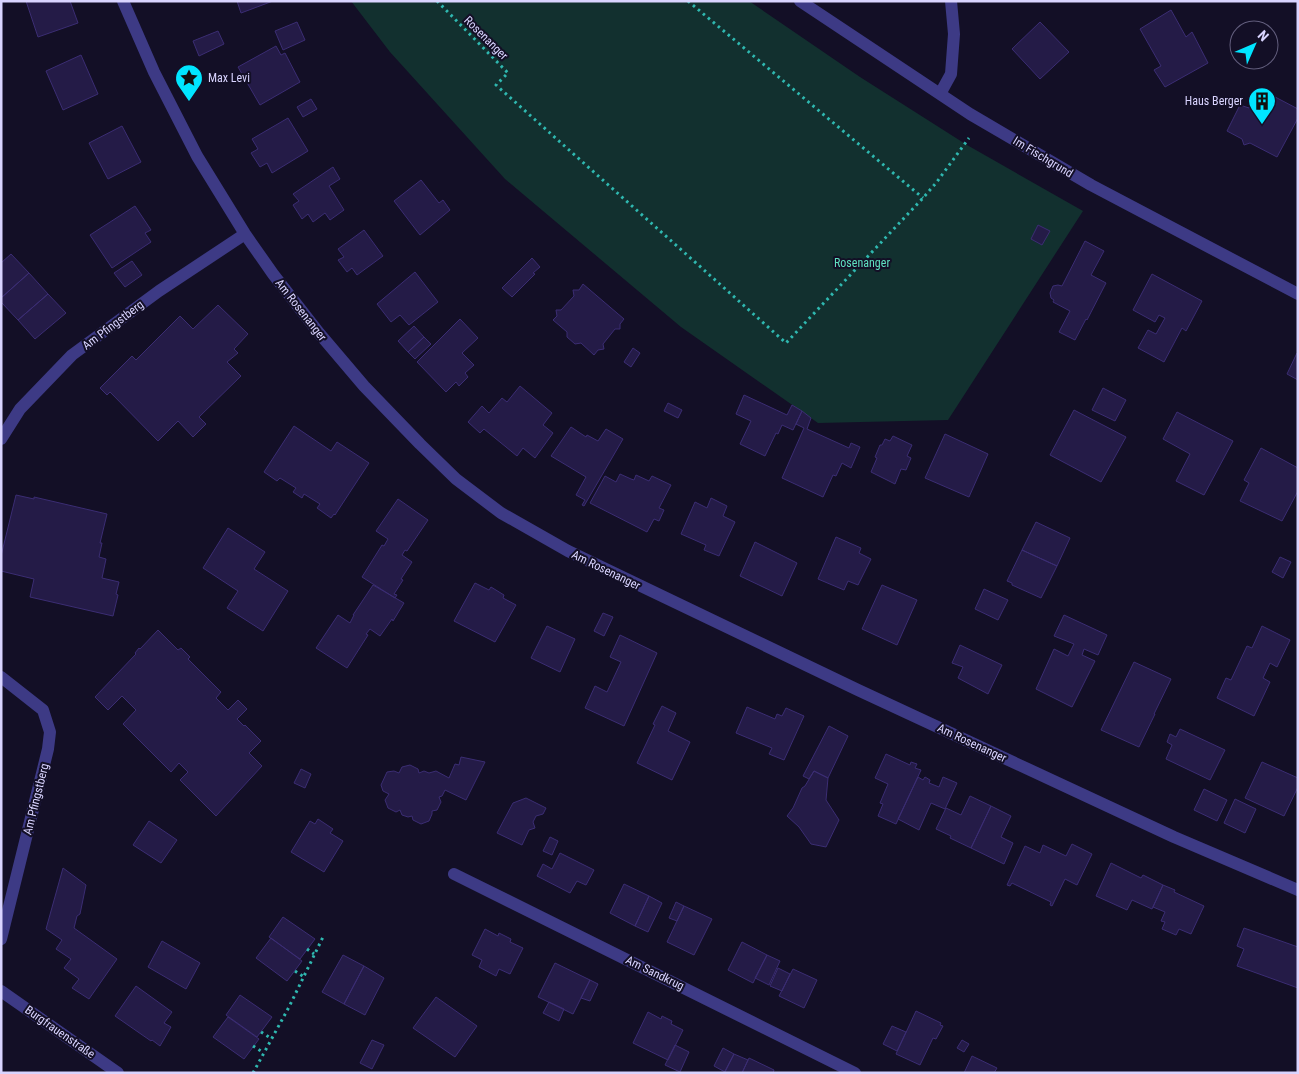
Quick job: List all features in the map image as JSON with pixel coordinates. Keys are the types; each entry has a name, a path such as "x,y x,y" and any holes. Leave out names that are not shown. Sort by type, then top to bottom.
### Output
{"street":[{"name":"Am Rosenanger","path":"123,1 154,72 197,156 245,234 273,274 364,386 456,479 501,513 568,552 1174,837 1298,890"},
{"name":"Im Fischgrund","path":"800,1 970,114 1091,185 1298,294"},
{"path":"940,94 950,74 954,34 951,1"},
{"name":"Am Pfingstberg","path":"2,436 20,409 72,355 159,291 245,234"},
{"name":"Am Pfingstberg","path":"1,677 43,710 50,732 46,757 1,939"},
{"name":"Am Sandkrug","path":"454,874 855,1073"},
{"name":"Burgfrauenstraße","path":"1,991 118,1073"}],"path":[{"name":"Rosenanger","path":"437,1 508,72 496,85 786,343 924,198 968,138"},
{"path":"688,1 924,198"},
{"path":"253,1073 323,937"},
{"path":"307,950 314,954"},
{"path":"295,971 304,977"},
{"path":"261,1032 272,1039"},
{"path":"254,1046 264,1053"}],"green space":[{"name":"Rosenanger","path":"351,1 749,1 860,77 967,145 1083,211 948,420 818,423 681,327 505,179 390,52"}],"building":[{"path":"26,1 70,1 78,23 38,37"},
{"path":"237,1 273,1 241,13"},
{"path":"1171,10 1186,37 1192,32 1208,63 1165,87 1154,70 1161,66 1140,29"},
{"path":"297,22 305,40 283,50 275,31"},
{"path":"1040,22 1069,52 1040,79 1012,49"},
{"path":"218,31 224,44 199,56 193,41"},
{"path":"276,46 281,55 285,53 300,82 260,105 238,67"},
{"path":"81,55 98,94 63,110 46,71"},
{"name":"Haus Berger","path":"1258,88 1298,109 1298,118 1277,157 1250,143 1244,145 1242,139 1227,131 1240,105 1249,108"},
{"path":"311,99 317,109 303,117 297,107"},
{"path":"288,118 308,151 272,173 267,163 260,167 251,153 258,149 252,139"},
{"path":"122,126 141,162 108,179 89,143"},
{"path":"333,167 340,179 329,186 344,210 330,220 325,213 313,222 308,214 302,219 293,205 299,201 293,194"},
{"path":"421,180 439,203 443,200 450,210 420,235 394,201"},
{"path":"135,206 151,230 145,233 151,242 112,268 90,235"},
{"path":"1038,225 1050,231 1042,245 1031,239"},
{"path":"364,230 383,256 357,275 352,268 347,272 338,260 344,257 338,249"},
{"path":"1085,241 1104,251 1091,275 1106,283 1075,340 1059,332 1070,311 1053,302 1054,300 1051,298 1050,293 1053,286 1062,286"},
{"path":"11,254 29,273 1,298 1,263"},
{"path":"532,258 540,267 512,297 502,288"},
{"path":"132,261 142,275 125,287 114,273"},
{"path":"415,272 438,302 409,325 400,315 391,322 377,304"},
{"path":"29,273 48,294 18,320 1,302 1,298"},
{"path":"1152,274 1202,301 1186,331 1182,328 1164,362 1138,348 1148,330 1156,334 1165,318 1159,315 1155,322 1133,310"},
{"path":"583,284 624,319 620,324 620,329 615,329 603,344 604,349 598,350 594,355 581,343 575,344 567,337 567,332 553,320 557,316 556,310 561,310 574,296 573,290 579,290"},
{"path":"48,294 66,313 35,339 18,320"},
{"path":"218,305 248,334 234,349 238,353 227,362 241,376 199,417 206,424 193,437 178,421 158,441 110,392 107,395 100,388 132,356 136,360 180,316 193,329"},
{"path":"460,319 478,338 462,353 474,365 465,373 468,377 459,386 456,382 446,392 417,362"},
{"path":"414,326 424,337 408,352 398,341"},
{"path":"424,337 431,344 415,359 408,352"},
{"path":"633,348 640,353 631,367 624,362"},
{"path":"1298,354 1298,380 1287,374"},
{"path":"520,386 552,413 543,425 553,433 535,458 523,448 517,456 484,429 480,433 468,422 482,406 489,413 502,398 507,402"},
{"path":"1103,388 1126,400 1115,421 1092,410"},
{"path":"744,395 787,415 792,405 802,411 793,430 782,425 765,456 740,444 751,421 736,414"},
{"path":"668,403 682,410 678,418 664,411"},
{"path":"1074,410 1126,437 1101,482 1050,455"},
{"path":"802,411 811,418 807,429 849,448 851,443 860,447 851,468 842,463 836,476 833,475 823,497 782,478 804,428 796,424"},
{"path":"1177,412 1233,441 1204,495 1176,481 1190,454 1163,439"},
{"path":"294,426 331,451 337,442 369,463 335,515 331,518 317,508 320,504 304,494 302,498 293,492 296,488 280,478 277,481 264,472"},
{"path":"571,427 586,437 587,435 598,441 606,429 623,439 584,506 582,505 585,500 576,495 586,477 551,456"},
{"path":"945,434 988,454 969,497 925,478"},
{"path":"893,436 912,445 907,456 911,458 906,470 901,469 895,484 871,472 880,445 882,445 885,439 890,441"},
{"path":"1261,448 1298,468 1298,491 1282,521 1240,501 1249,483 1244,480"},
{"path":"620,474 634,480 636,475 649,481 652,476 671,485 659,508 664,510 659,521 654,519 647,532 590,503 605,476 616,482"},
{"path":"16,495 34,499 34,497 107,514 100,543 102,543 99,557 106,559 102,578 119,582 113,616 30,597 34,579 1,571 1,556"},
{"path":"711,498 727,506 723,516 735,522 719,556 704,550 706,545 681,534 695,502 707,508"},
{"path":"398,499 428,520 407,551 405,550 402,555 412,562 401,579 403,580 394,594 397,595 395,598 362,577 382,545 384,546 388,539 376,531"},
{"path":"1036,522 1070,538 1057,566 1022,550"},
{"path":"228,528 265,552 254,569 288,591 263,631 227,608 238,591 203,568"},
{"path":"836,537 861,548 859,553 871,559 858,585 848,581 844,590 818,579"},
{"path":"755,542 797,563 782,596 740,576"},
{"path":"1022,550 1057,566 1041,598 1007,581"},
{"path":"1280,557 1291,562 1283,578 1272,572"},
{"path":"475,583 489,590 491,587 504,595 503,598 516,605 495,642 454,621"},
{"path":"373,585 404,603 393,621 392,619 380,636 370,629 347,668 316,648 338,615 350,623 353,615"},
{"path":"882,585 917,600 897,645 862,629"},
{"path":"984,589 1008,600 998,620 975,609"},
{"path":"603,613 613,617 604,636 594,631"},
{"path":"1064,615 1107,635 1098,655 1084,649 1082,655 1095,661 1072,707 1036,689 1054,649 1068,656 1074,644 1054,636"},
{"path":"547,626 575,639 560,672 531,658"},
{"path":"1262,626 1290,640 1277,667 1270,663 1263,678 1270,682 1254,716 1217,698 1226,678 1231,680 1247,646 1252,648"},
{"path":"158,630 178,650 181,648 190,657 188,659 221,692 216,698 228,710 238,700 247,709 237,719 261,741 249,753 262,766 216,816 180,780 188,772 179,763 171,772 123,724 136,710 122,696 108,710 95,697 136,654 139,648"},
{"path":"620,635 657,653 624,726 585,708 595,686 607,692 621,662 610,657"},
{"path":"960,645 1002,665 988,694 958,678 963,667 952,663"},
{"path":"1134,662 1171,679 1139,747 1101,730"},
{"path":"662,706 676,713 668,731 690,742 672,780 637,763"},
{"path":"747,707 775,719 777,714 782,716 786,708 804,716 784,760 769,754 772,748 736,733"},
{"path":"829,726 848,736 828,778 814,771 809,779 803,776"},
{"path":"1180,729 1225,750 1210,780 1166,759 1172,745 1167,742 1170,734 1176,737"},
{"path":"886,754 910,765 911,762 917,764 915,768 921,770 896,824 878,816 883,804 880,803 888,784 875,778"},
{"path":"461,757 485,762 466,800 445,790 442,796 439,797 441,802 437,810 432,811 429,821 421,824 413,820 412,816 402,815 400,810 396,812 388,808 385,800 389,794 383,791 381,785 387,772 394,771 399,773 402,767 410,765 418,769 419,773 436,771 449,778 455,764 459,765"},
{"path":"1262,762 1298,778 1298,787 1284,816 1245,798"},
{"path":"301,769 311,774 305,788 294,783"},
{"path":"814,771 828,778 826,800 839,820 826,847 811,844 799,827 787,816 793,808 802,788"},
{"path":"918,777 923,780 925,777 930,780 929,783 939,787 943,777 957,783 945,809 931,803 919,830 898,819"},
{"path":"1204,789 1227,800 1217,821 1194,810"},
{"path":"970,796 991,806 971,848 936,829 946,808 961,815"},
{"path":"526,798 546,808 543,814 536,816 533,822 535,828 529,830 522,845 497,833 513,803"},
{"path":"1235,799 1256,809 1245,833 1224,823"},
{"path":"991,806 1011,816 1001,837 1013,843 1004,864 971,848"},
{"path":"318,819 333,829 330,833 343,841 324,872 291,852 310,821 315,824"},
{"path":"149,821 177,840 161,863 133,845"},
{"path":"550,837 558,841 552,855 543,851"},
{"path":"1072,844 1092,854 1077,885 1065,879 1052,906 1050,905 1051,902 1012,883 1010,886 1007,885 1025,846 1040,853 1043,845 1066,856"},
{"path":"560,853 594,870 586,885 577,881 570,893 537,876 543,864 552,869"},
{"path":"1111,863 1141,878 1143,875 1163,885 1152,909 1132,900 1127,910 1096,896"},
{"path":"63,868 86,885 80,914 77,916 74,928 117,959 89,999 72,988 79,979 64,968 71,959 56,949 62,940 46,929"},
{"path":"624,884 649,896 635,926 610,913"},
{"path":"1163,885 1204,906 1191,934 1179,929 1176,935 1162,929 1165,922 1161,921 1165,912 1153,907"},
{"path":"649,896 662,903 648,932 635,926"},
{"path":"676,902 684,906 677,921 669,918"},
{"path":"684,906 712,919 694,955 667,942"},
{"path":"283,917 315,939 300,959 269,937"},
{"path":"1244,928 1298,947 1298,988 1237,966 1244,949 1237,946"},
{"path":"485,929 498,936 499,933 511,939 510,942 523,948 510,974 499,969 496,976 479,967 482,960 472,955"},
{"path":"271,938 302,961 287,981 256,958"},
{"path":"162,941 200,963 186,989 148,967"},
{"path":"742,942 767,955 753,983 728,970"},
{"path":"343,955 364,966 344,1004 322,992"},
{"path":"767,955 780,961 769,985 755,978"},
{"path":"555,963 590,980 573,1014 538,997"},
{"path":"364,966 384,978 365,1015 344,1004"},
{"path":"778,968 790,974 782,991 770,986"},
{"path":"793,969 817,980 804,1008 779,996"},
{"path":"590,980 598,984 590,1001 581,998"},
{"path":"136,986 172,1012 164,1023 171,1027 160,1046 115,1016"},
{"path":"240,995 272,1017 257,1037 226,1015"},
{"path":"436,997 477,1026 455,1057 413,1028"},
{"path":"549,1002 564,1009 559,1021 543,1013"},
{"path":"916,1011 941,1023 940,1025 943,1026 936,1039 933,1038 920,1065 896,1054"},
{"path":"648,1012 661,1019 662,1016 672,1021 671,1024 683,1030 668,1060 633,1043"},
{"path":"228,1017 259,1039 244,1059 213,1037"},
{"path":"892,1026 906,1032 897,1051 883,1044"},
{"path":"372,1040 384,1045 372,1069 360,1063"},
{"path":"962,1040 969,1044 964,1052 957,1048"},
{"path":"675,1045 689,1052 680,1072 665,1065"},
{"path":"723,1048 734,1054 725,1072 714,1066"},
{"path":"734,1054 748,1060 742,1073 724,1073"},
{"path":"972,1056 997,1068 994,1073 964,1073"},
{"path":"749,1058 774,1070 773,1073 742,1073"}],"place":[{"name":"Max Levi","path":"189,102"},
{"name":"Haus Berger","path":"1262,125"}]}
